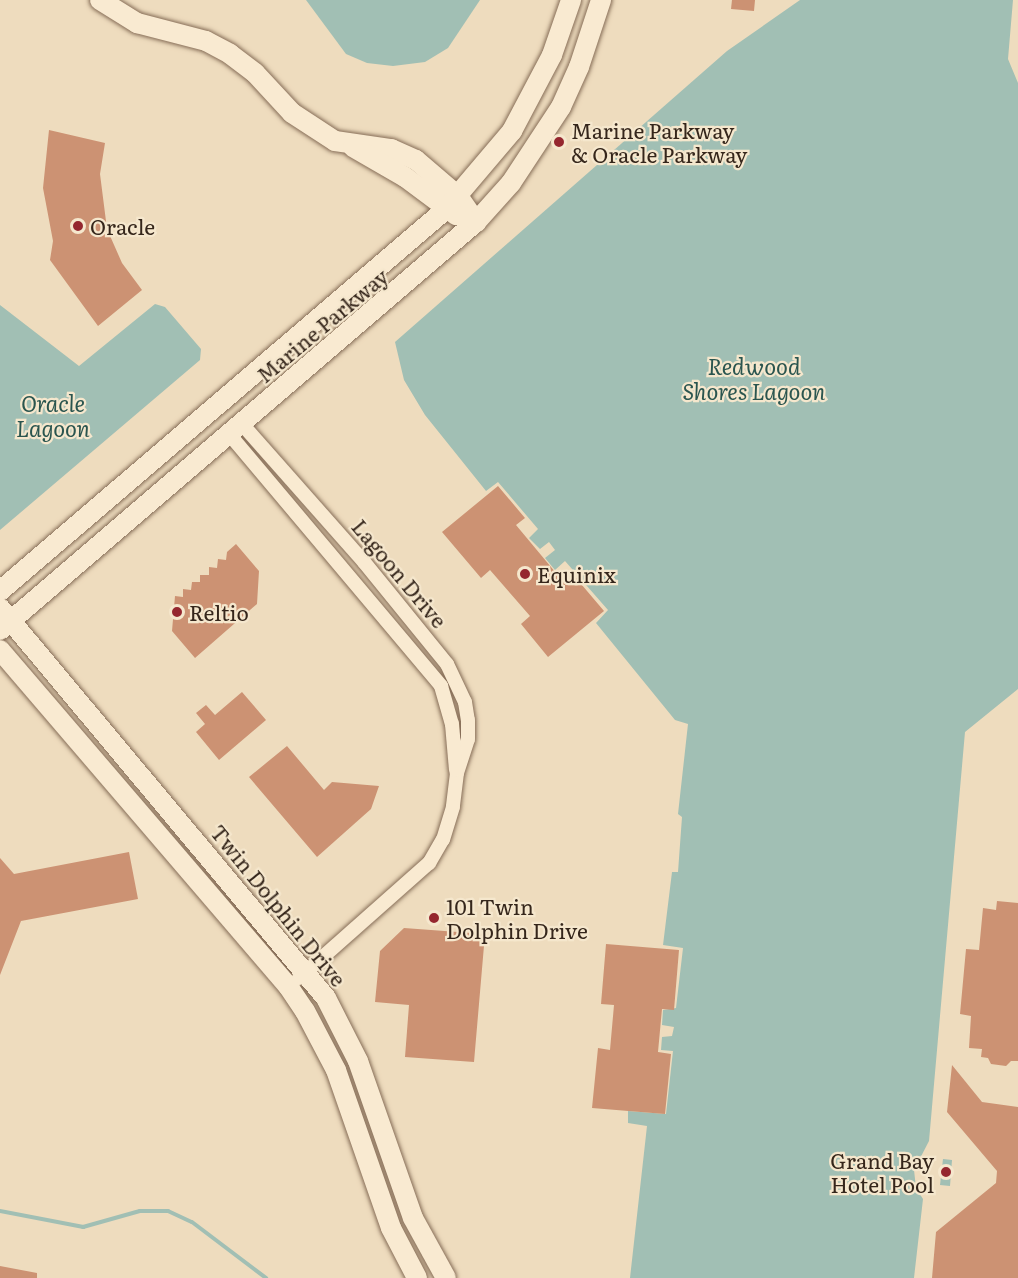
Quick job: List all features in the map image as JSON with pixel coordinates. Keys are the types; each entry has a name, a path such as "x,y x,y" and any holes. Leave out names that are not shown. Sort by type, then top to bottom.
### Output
{"main road":[{"path":"100,0 136,23 206,41 230,54 255,73 292,113 335,141 352,146 391,149 416,160 452,203 476,222"},
{"name":"Marine Parkway","path":"0,591 452,203 518,122 552,55 570,0"},
{"name":"Marine Parkway","path":"4,620 236,430 476,222 511,183 561,107 579,67 601,0"},
{"name":"Twin Dolphin Drive","path":"4,620 307,971 358,1061 413,1218 446,1278"},
{"name":"Twin Dolphin Drive","path":"0,650 288,986 336,1070 391,1228 417,1278"}],"street":[{"name":"Lagoon Drive","path":"236,430 441,686 452,724 457,773"},
{"name":"Lagoon Drive","path":"236,430 364,562 451,670 465,702 468,720 468,739 457,773 453,807 443,839 429,862 288,986"}],"water":[{"path":"306,0 480,0 448,48 425,62 393,66 367,63 346,54"},
{"name":"Redwood Shores Lagoon","path":"800,0 1013,0 1008,59 1018,83 1018,689 965,732 929,1141 914,1170 916,1188 923,1199 914,1278 630,1278 647,1126 628,1123 628,1111 666,1114 673,1051 661,1050 662,1037 672,1036 674,1027 662,1025 663,1010 676,1008 683,948 663,945 672,872 678,872 682,817 678,814 688,724 675,720 596,623 608,610 565,561 555,570 545,558 555,550 549,542 540,549 529,538 538,529 498,482 486,491 425,415 404,380 395,342 727,51"},
{"name":"Oracle Lagoon","path":"155,304 165,307 201,349 200,360 0,530 0,305 79,366"},
{"name":"Grand Bay Hotel Pool","path":"943,1159 952,1160 950,1186 940,1185"}],"building":[{"path":"732,0 755,0 754,11 731,9"},
{"name":"Oracle","path":"49,130 105,143 100,174 107,229 122,263 142,290 98,326 50,260 53,241 43,188"},
{"name":"Equinix","path":"498,486 525,518 516,525 566,585 576,578 604,611 548,657 521,624 530,616 490,570 481,578 442,532"},
{"path":"236,544 259,571 257,604 195,658 172,631 175,596 183,597 183,589 191,590 192,582 200,582 200,575 209,575 209,567 217,568 218,559 226,560 227,552"},
{"path":"242,692 266,720 219,760 196,732 205,724 196,713 206,705 215,715"},
{"path":"287,746 324,790 332,782 379,786 371,809 317,857 249,777"},
{"path":"129,852 138,899 21,921 0,975 0,858 14,874"},
{"path":"997,901 1018,903 1018,1061 1011,1061 1006,1066 991,1064 988,1058 981,1057 982,1049 969,1048 971,1016 960,1014 966,949 979,950 983,908 996,910"},
{"path":"404,928 485,934 474,1062 405,1057 409,1005 375,1002 380,951"},
{"path":"606,944 679,950 674,1010 662,1009 658,1052 671,1054 665,1114 592,1108 598,1048 610,1050 614,1005 601,1004"},
{"path":"952,1065 982,1102 1018,1107 1018,1278 932,1278 936,1232 996,1183 997,1171 947,1112"},
{"path":"0,1266 37,1273 37,1278 0,1278"}],"waterway":[{"path":"0,1211 83,1227 140,1211 168,1211 192,1222 266,1278"}],"place":[{"name":"Marine Parkway & Oracle Parkway","path":"559,142"},
{"name":"Oracle","path":"78,226"},
{"name":"Equinix","path":"525,574"},
{"name":"Reltio","path":"177,612"},
{"name":"101 Twin Dolphin Drive","path":"434,918"},
{"name":"Grand Bay Hotel Pool","path":"946,1172"}]}
